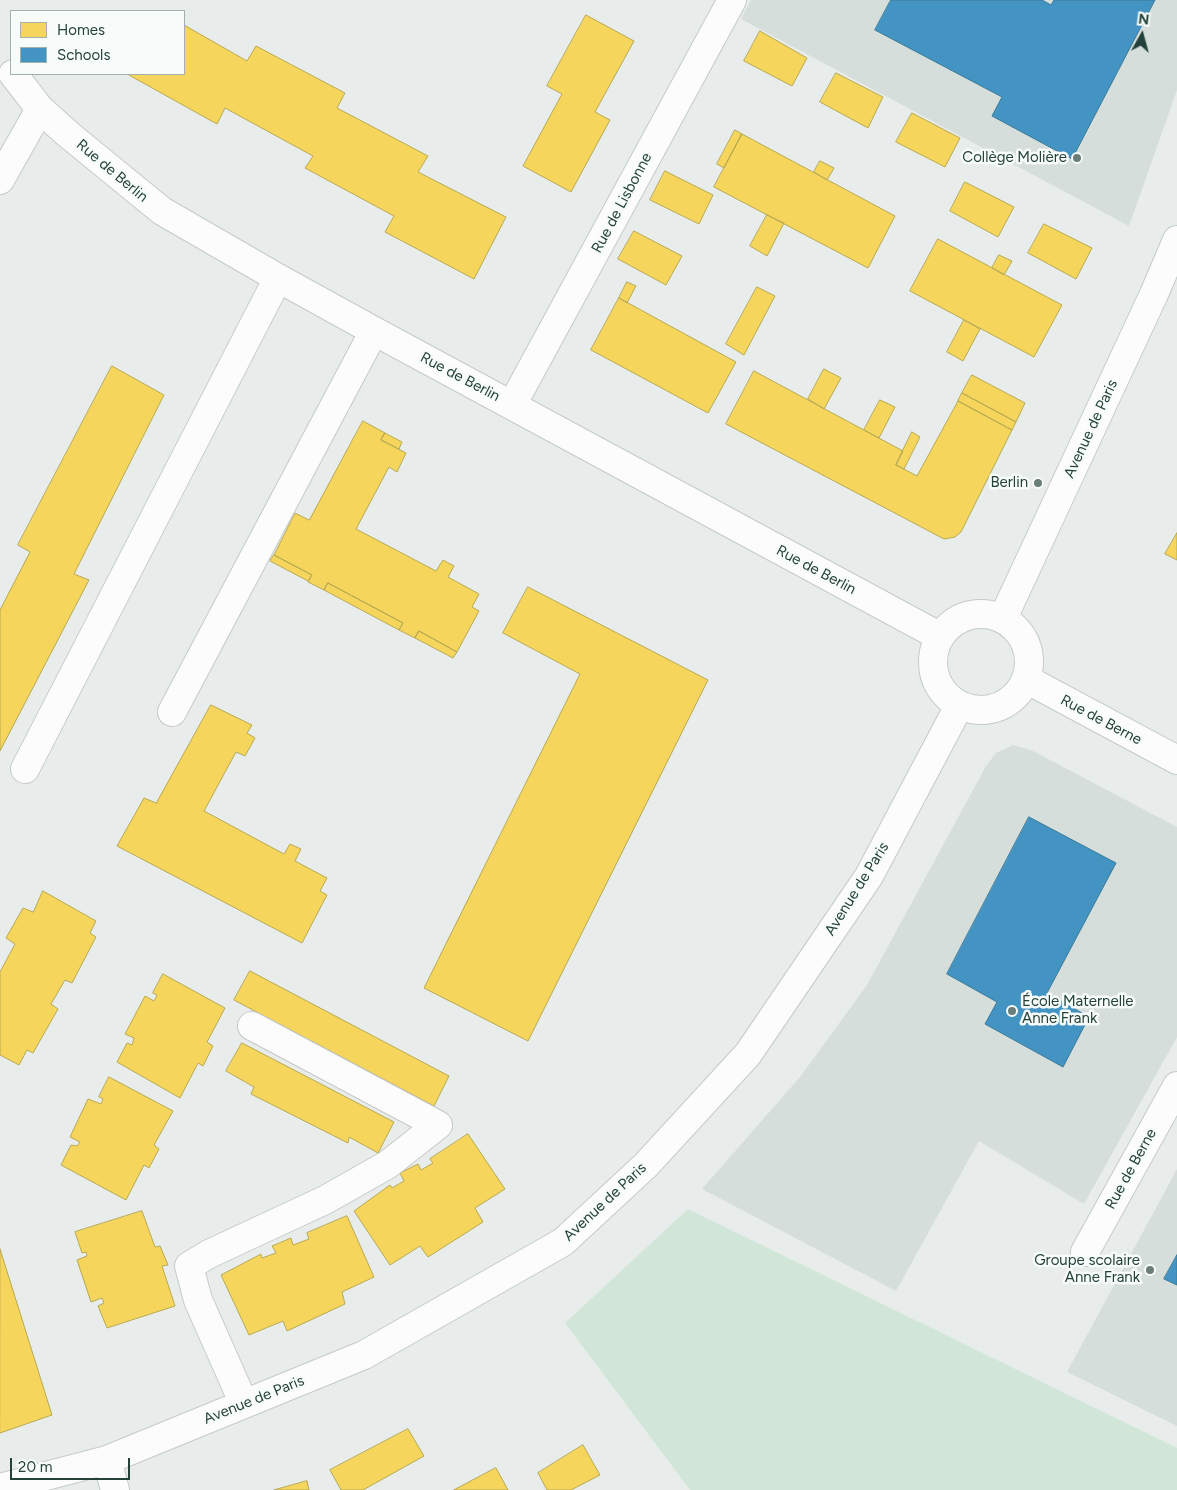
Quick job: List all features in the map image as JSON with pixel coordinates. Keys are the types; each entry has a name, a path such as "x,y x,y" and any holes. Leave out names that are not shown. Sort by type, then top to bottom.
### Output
{"street":[{"name":"Rue de Lisbonne","path":"512,406 732,0"},
{"name":"Rue de Berlin","path":"0,58 10,70"},
{"name":"Rue de Berlin","path":"14,75 40,108 69,135 162,211 374,331 939,636"},
{"path":"0,180 40,108"},
{"name":"Avenue de Paris","path":"1002,618 1154,294 1177,240"},
{"path":"25,769 278,278"},
{"path":"172,712 374,331"},
{"path":"978,613 1002,618 1013,625 1025,640 1030,657 1026,679 1018,694 1002,706 986,710 973,710 959,706 946,696 936,681 932,661 934,644 939,636 958,618 978,613"},
{"name":"Rue de Berne","path":"1026,679 1177,760"},
{"name":"Avenue de Paris","path":"0,1488 107,1460 364,1355 563,1242 646,1165 748,1054 869,876 959,706"},
{"path":"244,1404 198,1300 190,1266 208,1254 341,1192 387,1165 438,1125 252,1026"},
{"name":"Rue de Berne","path":"1085,1252 1177,1086"},
{"path":"107,1460 115,1490"}],"shaded area":[{"name":"Collège Molière","path":"751,0 1177,0 1177,90 1129,226 741,19"},
{"name":"École Maternelle Anne Frank","path":"1013,745 1033,751 1177,827 1177,1037 1084,1204 979,1141 896,1291 702,1189 800,1077 867,985 986,766 996,753"},
{"name":"Groupe scolaire Anne Frank","path":"1177,1169 1177,1426 1067,1372"}],"green space":[{"path":"688,1209 1177,1448 1177,1490 690,1490 565,1323"}],"building: Homes":[{"path":"586,15 634,41 595,112 610,120 571,192 523,166 562,94 547,86"},
{"path":"185,26 247,61 256,46 345,93 337,108 428,156 418,172 506,217 474,279 385,232 394,216 305,168 313,156 225,108 217,124 129,75 185,75"},
{"path":"760,31 807,58 792,86 744,61"},
{"path":"836,73 883,97 868,128 820,102"},
{"path":"912,113 960,138 945,167 896,142"},
{"path":"735,130 742,134 724,168 717,164"},
{"path":"742,134 895,216 868,268 714,187"},
{"path":"820,161 834,168 827,180 814,172"},
{"path":"665,171 713,195 699,224 650,200"},
{"path":"965,182 1014,207 998,237 950,211"},
{"path":"767,215 784,223 767,256 750,246"},
{"path":"1044,224 1092,248 1076,279 1028,253"},
{"path":"634,231 682,256 666,285 618,259"},
{"path":"938,239 1062,305 1034,357 910,291"},
{"path":"999,255 1012,261 1004,275 992,268"},
{"path":"627,282 636,286 627,303 619,298"},
{"path":"757,287 775,296 744,355 726,344"},
{"path":"619,298 736,362 708,413 591,350"},
{"path":"964,320 980,329 963,361 947,352"},
{"path":"112,366 164,395 74,574 89,580 0,751 0,610 30,552 18,545"},
{"path":"824,369 841,378 824,409 808,399"},
{"path":"754,371 903,451 896,465 917,476 958,401 1012,430 961,532 955,537 944,539 726,424"},
{"path":"972,375 1025,403 1016,422 962,393"},
{"path":"962,393 1016,422 1012,430 958,401"},
{"path":"880,400 895,407 879,438 864,430"},
{"path":"363,421 385,433 381,440 406,453 397,472 389,467 356,529 436,571 443,560 454,566 448,577 479,594 472,607 479,611 457,652 419,631 415,638 399,630 403,623 328,583 324,590 308,582 312,575 274,555 295,513 309,520"},
{"path":"912,432 920,437 904,469 896,465"},
{"path":"385,433 402,442 399,449 381,440"},
{"path":"1177,533 1177,560 1165,554"},
{"path":"274,555 312,575 308,581 270,561"},
{"path":"328,583 403,623 399,630 324,590"},
{"path":"528,587 708,680 528,1041 424,988 580,674 503,633"},
{"path":"419,631 457,652 453,658 415,638"},
{"path":"211,705 252,725 247,733 255,738 245,756 236,752 204,811 284,854 290,844 301,849 295,861 327,878 320,891 327,895 302,943 117,846 144,798 156,803"},
{"path":"43,891 96,921 90,933 96,937 72,983 65,980 51,1004 58,1009 33,1053 27,1050 19,1065 0,1055 0,972 15,944 6,938 23,908 33,912"},
{"path":"250,971 449,1076 434,1106 234,1000"},
{"path":"163,974 225,1008 207,1042 213,1046 203,1066 198,1063 180,1098 117,1062 127,1043 132,1045 134,1038 125,1034 145,996 154,1001 157,995 153,993"},
{"path":"242,1043 394,1122 378,1153 349,1137 348,1143 251,1094 254,1087 226,1071"},
{"path":"109,1077 173,1111 154,1145 159,1149 149,1168 144,1165 126,1200 61,1165 71,1145 77,1146 80,1142 70,1137 88,1099 101,1104 103,1099 99,1097"},
{"path":"468,1134 505,1189 475,1208 483,1222 428,1257 420,1246 390,1265 354,1211 390,1185 392,1188 404,1181 400,1173 418,1164 421,1170 433,1163 430,1159"},
{"path":"142,1211 155,1247 160,1246 168,1265 162,1266 175,1306 107,1328 98,1306 104,1303 102,1298 91,1302 77,1260 87,1256 86,1252 82,1253 75,1232"},
{"path":"347,1216 374,1277 342,1292 345,1304 287,1331 283,1321 249,1335 221,1275 261,1254 262,1258 276,1253 272,1246 291,1238 293,1245 309,1239 307,1233"},
{"path":"0,1249 52,1415 0,1433"},
{"path":"408,1429 424,1456 363,1490 341,1490 330,1470"},
{"path":"583,1445 600,1475 571,1490 547,1490 538,1473"},
{"path":"496,1468 508,1490 454,1490"},
{"path":"307,1481 309,1490 274,1490"}],"building: Schools":[{"path":"891,0 1042,0 1051,5 1054,0 1155,0 1072,159 992,116 1002,97 875,30"},
{"path":"1029,817 1116,863 1047,993 1089,1017 1063,1067 985,1024 997,1002 947,974"},
{"path":"1177,1255 1177,1285 1164,1279"}],"place":[{"name":"Collège Molière","path":"1077,158"},
{"name":"Berlin","path":"1038,483"},
{"name":"École Maternelle Anne Frank","path":"1012,1011"},
{"name":"Groupe scolaire Anne Frank","path":"1150,1270"}]}
